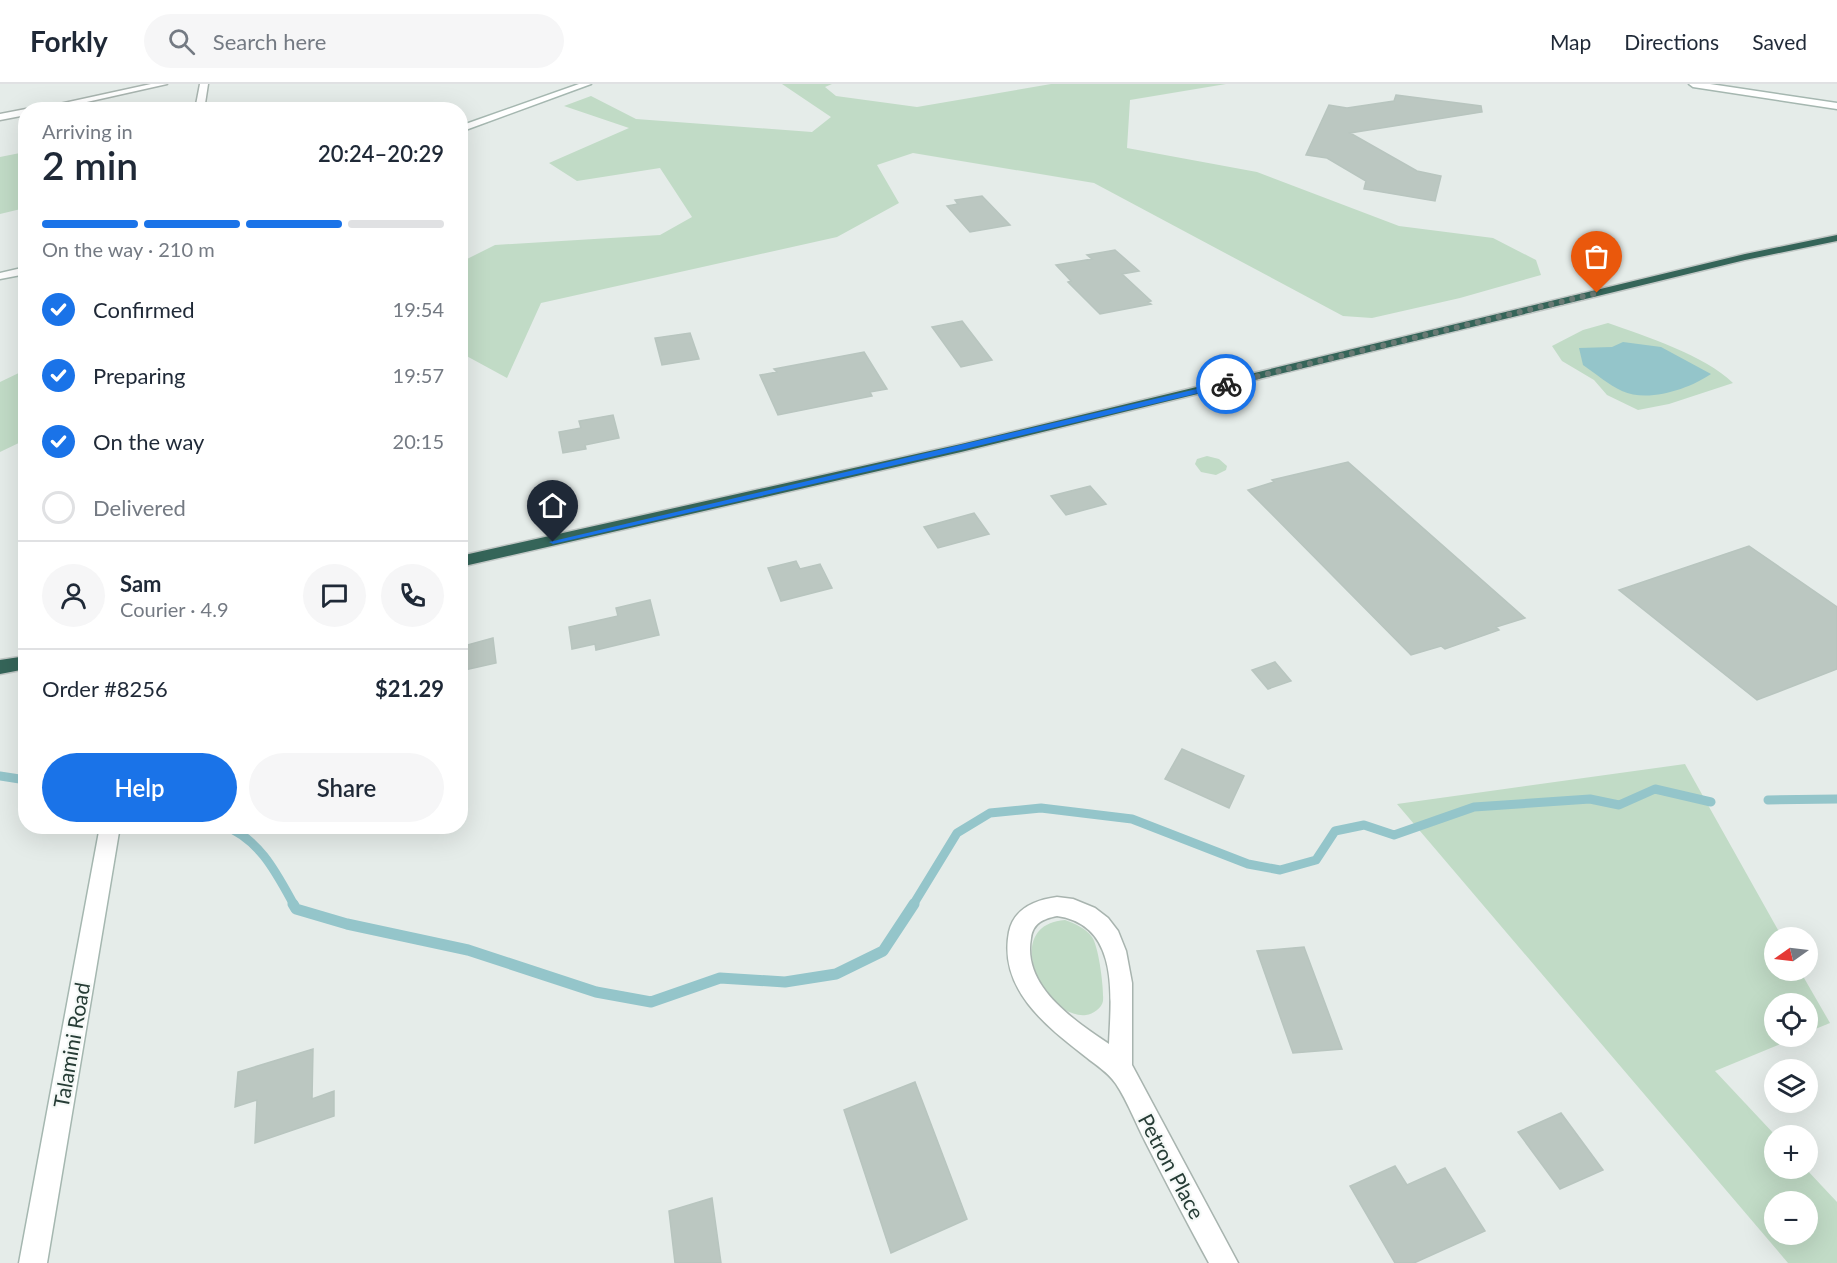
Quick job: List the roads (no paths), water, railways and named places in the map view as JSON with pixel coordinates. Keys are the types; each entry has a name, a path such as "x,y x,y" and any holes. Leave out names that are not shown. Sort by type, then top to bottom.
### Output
{"highway":[{"path":"468,560 961,448 1745,257 1837,238"},
{"path":"0,667 18,664"}],"street":[{"path":"75,102 163,84"},
{"path":"201,102 204,84"},
{"path":"468,126 587,84"},
{"path":"1693,84 1837,106"},
{"path":"0,117 18,114"},
{"path":"0,276 18,272"},
{"name":"Talamini Road","path":"33,1263 109,834"},
{"name":"Petron Place","path":"1120,1069 1121,1004 1112,940 1097,920 1084,912 1061,906 1038,911 1024,924 1018,939 1026,983 1049,1013 1120,1069 1224,1263"}],"water":[{"path":"1623,342 1661,347 1711,374 1691,385 1668,393 1644,396 1622,391 1583,365 1579,348 1612,347"}],"waterway":[{"path":"0,776 18,779"},
{"path":"913,905 957,833 990,813 1041,808 1132,819 1248,864 1280,870 1316,860 1335,831 1364,825 1394,835 1474,807 1590,799 1619,805 1655,789 1711,802"},
{"path":"1768,800 1837,799"},
{"path":"239,834 266,858 294,905"},
{"path":"293,904 296,909 347,924 468,950 596,992 651,1002 720,978 785,982 836,974 883,951 914,904"}]}
